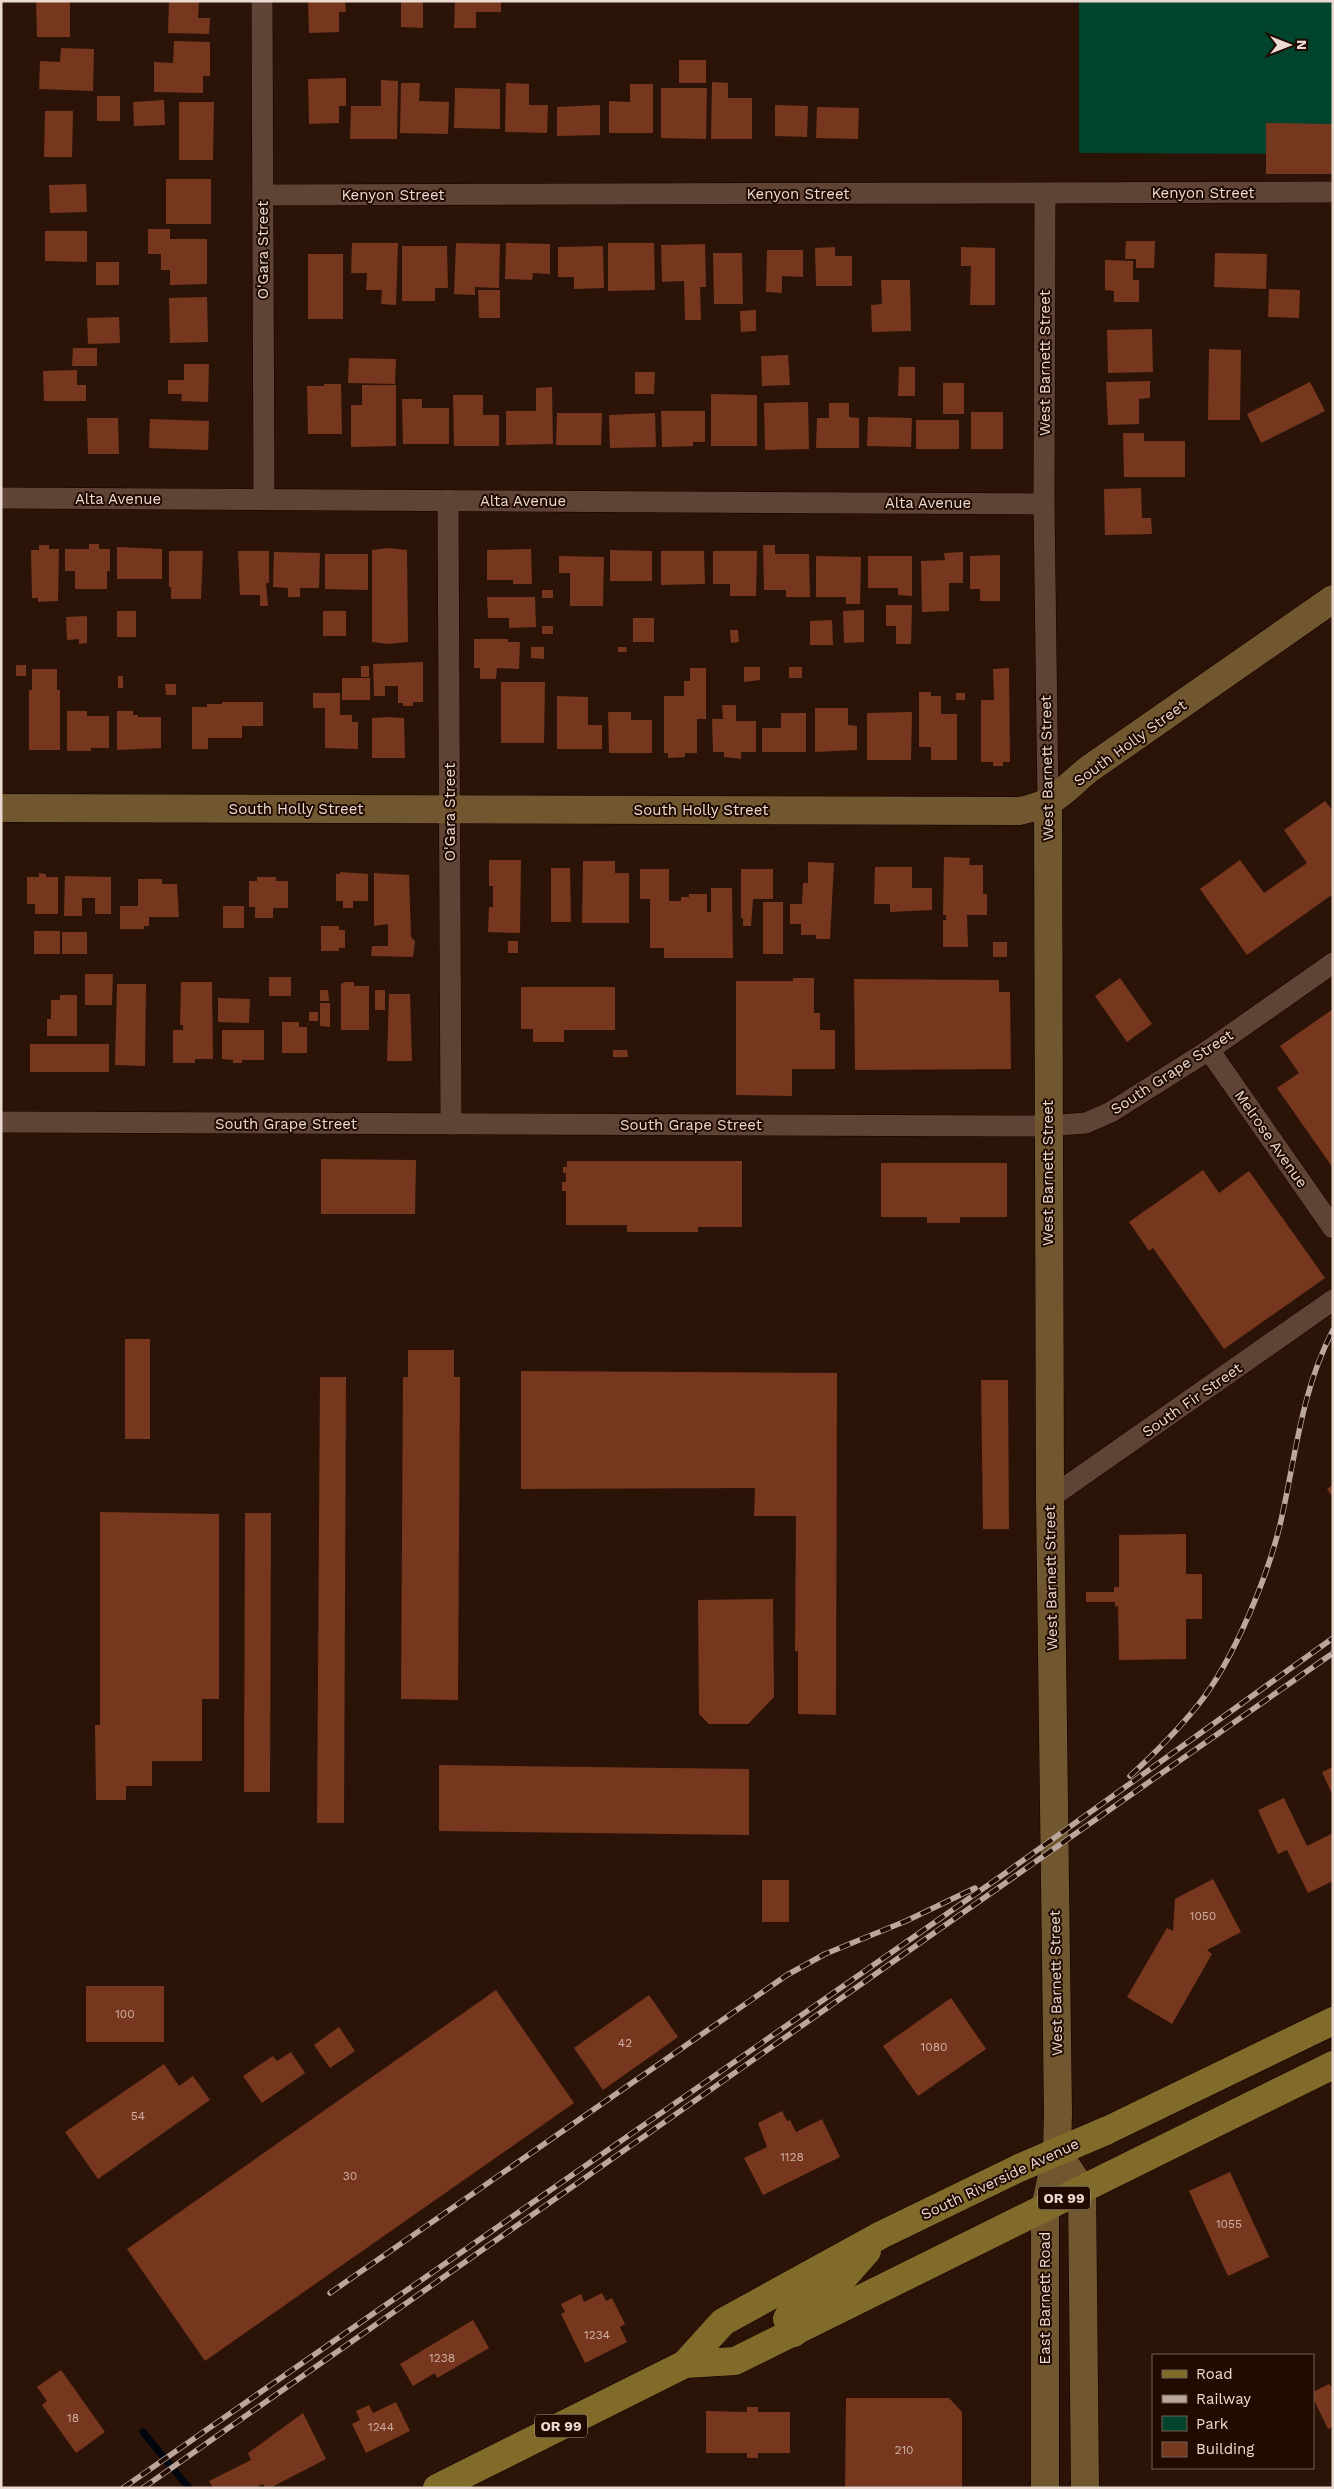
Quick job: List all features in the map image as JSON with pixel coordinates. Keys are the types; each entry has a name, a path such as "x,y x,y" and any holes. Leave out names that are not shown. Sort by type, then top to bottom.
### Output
{"main road":[{"name":"South Riverside Avenue","path":"437,2488 685,2364 723,2322 881,2235 1108,2130 1333,2021"},
{"name":"South Riverside Avenue","path":"685,2364 735,2361 1333,2064"},
{"path":"794,2333 787,2319 793,2308 837,2285 881,2235"}],"street":[{"name":"O'Gara Street","path":"262,1 264,499"},
{"name":"Kenyon Street","path":"262,195 1333,192"},
{"name":"West Barnett Street","path":"1045,194 1044,504 1048,803 1047,1126 1057,2152"},
{"name":"Alta Avenue","path":"1,498 1044,504"},
{"name":"O'Gara Street","path":"448,500 451,809 451,1124"},
{"name":"South Holly Street","path":"1,808 1007,811 1030,809 1048,803 1060,796 1089,769 1333,599"},
{"name":"South Grape Street","path":"1,1122 1047,1126 1086,1123 1110,1112 1209,1050 1333,963"},
{"name":"Melrose Avenue","path":"1209,1050 1333,1228"},
{"name":"South Fir Street","path":"1050,1498 1333,1300"},
{"path":"1057,2152 1082,2189 1085,2488"},
{"name":"East Barnett Road","path":"1045,2488 1045,2208 1057,2152"}],"green space":[{"path":"1079,1 1333,1 1333,154 1079,153"}],"building":[{"path":"36,1 70,1 70,37 37,37"},
{"path":"169,1 199,1 198,18 210,18 209,34 168,33"},
{"path":"308,1 345,1 346,12 339,12 339,32 309,33"},
{"path":"401,1 423,1 423,28 401,27"},
{"path":"455,1 501,1 501,12 476,12 476,28 454,28"},
{"path":"174,41 210,42 210,76 203,76 203,93 154,92 154,62 173,63"},
{"path":"61,48 94,49 93,91 39,89 40,61 60,62"},
{"path":"679,60 706,60 706,83 679,83"},
{"path":"346,78 346,106 339,106 339,123 309,124 308,79"},
{"path":"381,80 398,81 397,139 350,139 351,106 381,106"},
{"path":"712,82 728,83 728,98 752,98 752,139 711,139"},
{"path":"401,83 420,83 419,101 449,102 448,134 400,133"},
{"path":"506,83 529,84 529,105 548,105 547,133 505,132"},
{"path":"630,84 653,84 653,133 609,133 609,101 630,102"},
{"path":"455,88 500,89 500,129 454,128"},
{"path":"661,88 707,88 706,139 661,138"},
{"path":"97,96 120,96 120,121 97,121"},
{"path":"164,100 165,125 134,126 133,102"},
{"path":"179,102 214,102 213,160 179,160"},
{"path":"600,105 600,135 557,136 557,107"},
{"path":"775,105 808,106 807,137 775,136"},
{"path":"817,107 859,108 858,139 816,138"},
{"path":"45,111 73,111 72,157 44,157"},
{"path":"1266,123 1333,124 1333,174 1266,174"},
{"path":"166,179 211,179 211,224 166,224"},
{"path":"86,184 87,212 50,213 49,185"},
{"path":"148,229 170,229 170,239 207,239 207,284 170,285 170,270 161,270 161,254 148,254"},
{"path":"45,231 87,231 87,262 45,261"},
{"path":"1126,241 1155,241 1154,268 1136,268 1136,259 1125,259"},
{"path":"352,243 398,243 396,305 381,304 382,290 366,290 367,273 351,273"},
{"path":"456,243 500,244 499,288 475,287 475,295 454,294"},
{"path":"506,243 550,244 550,274 533,273 532,280 505,279"},
{"path":"608,243 654,243 655,290 608,291"},
{"path":"705,244 706,287 700,287 701,320 685,320 684,281 662,282 661,245"},
{"path":"402,246 447,246 448,288 435,288 435,301 402,301"},
{"path":"603,246 604,288 574,289 574,277 558,277 558,247"},
{"path":"835,247 835,256 852,256 852,286 816,286 815,248"},
{"path":"961,247 995,248 995,305 970,305 971,266 961,266"},
{"path":"767,250 803,250 803,277 782,276 782,293 766,292"},
{"path":"713,253 742,253 743,304 714,304"},
{"path":"1215,253 1267,254 1266,289 1214,287"},
{"path":"308,254 343,254 343,319 308,319"},
{"path":"1105,260 1133,261 1133,280 1139,280 1139,302 1114,302 1114,291 1105,290"},
{"path":"96,262 119,262 119,285 96,285"},
{"path":"881,280 910,280 911,331 872,332 871,305 882,304"},
{"path":"1269,289 1300,290 1299,318 1268,317"},
{"path":"478,290 500,290 500,318 479,318"},
{"path":"207,297 208,342 170,343 169,298"},
{"path":"756,310 756,331 741,332 740,311"},
{"path":"119,317 120,343 88,344 87,318"},
{"path":"1152,329 1153,372 1108,373 1107,330"},
{"path":"73,348 97,348 97,366 72,366"},
{"path":"1209,349 1241,350 1240,420 1208,420"},
{"path":"788,355 790,385 762,386 761,356"},
{"path":"349,358 396,359 395,384 348,383"},
{"path":"184,364 209,364 208,402 181,401 182,394 168,394 168,380 184,380"},
{"path":"899,367 915,367 915,396 898,396"},
{"path":"77,370 77,385 86,385 86,401 44,401 43,371"},
{"path":"635,372 655,372 654,394 635,394"},
{"path":"1150,381 1150,398 1139,399 1139,424 1108,425 1106,382"},
{"path":"1310,382 1325,411 1261,443 1247,414"},
{"path":"943,383 964,383 964,414 943,414"},
{"path":"324,384 341,384 342,434 308,434 307,386 324,386"},
{"path":"362,385 396,385 396,446 351,447 351,405 362,405"},
{"path":"552,387 553,444 506,445 506,411 536,411 536,388"},
{"path":"711,394 757,395 757,446 711,446"},
{"path":"453,395 483,395 483,415 499,415 499,446 454,446"},
{"path":"402,399 422,399 422,408 449,408 449,444 403,444"},
{"path":"808,402 809,449 765,450 764,403"},
{"path":"829,403 849,403 849,417 859,418 859,448 816,448 817,418 829,418"},
{"path":"661,411 705,411 705,442 693,442 693,446 662,447"},
{"path":"971,412 1003,412 1003,449 971,449"},
{"path":"557,413 602,413 601,445 556,445"},
{"path":"655,413 656,447 610,448 609,415"},
{"path":"868,417 912,418 911,447 867,446"},
{"path":"87,418 118,418 119,454 88,454"},
{"path":"150,419 209,421 208,450 149,448"},
{"path":"916,420 959,420 959,449 916,449"},
{"path":"1123,433 1144,433 1144,441 1185,441 1185,477 1124,477"},
{"path":"1141,488 1142,518 1151,518 1152,534 1105,535 1104,489"},
{"path":"89,544 99,544 99,549 110,549 110,571 107,571 107,589 75,589 75,571 65,571 65,549 89,549"},
{"path":"39,545 49,545 49,549 59,549 58,601 38,602 38,598 32,598 31,550 39,550"},
{"path":"763,545 775,545 775,554 809,554 810,597 786,597 786,590 764,590"},
{"path":"117,547 162,549 162,579 117,579"},
{"path":"389,548 407,550 408,642 389,644 372,642 372,550"},
{"path":"531,549 532,584 513,584 513,580 487,580 487,550"},
{"path":"610,550 652,551 652,581 610,581"},
{"path":"169,551 203,551 201,599 171,599"},
{"path":"238,551 269,551 269,583 266,583 268,606 260,606 260,595 240,595"},
{"path":"661,551 704,551 705,584 661,585"},
{"path":"713,551 757,551 756,596 730,596 730,584 713,584"},
{"path":"274,552 320,553 319,588 300,588 300,597 288,597 288,588 273,587"},
{"path":"963,552 963,583 949,583 949,611 922,612 921,561 945,560 944,553"},
{"path":"325,554 368,554 368,590 325,589"},
{"path":"1000,555 1000,601 980,601 980,589 970,589 970,556"},
{"path":"559,556 604,557 603,606 570,606 570,573 559,573"},
{"path":"816,556 861,557 860,604 846,604 846,597 816,597"},
{"path":"868,556 912,556 912,596 898,595 898,588 868,588"},
{"path":"542,590 553,590 553,598 542,598"},
{"path":"487,597 535,597 536,627 509,628 509,618 488,618"},
{"path":"886,605 912,605 911,644 896,644 896,626 886,626"},
{"path":"864,610 864,642 844,643 843,611"},
{"path":"117,611 136,611 136,637 117,637"},
{"path":"323,611 346,611 346,636 323,636"},
{"path":"87,616 87,643 79,644 79,639 67,640 66,617"},
{"path":"633,618 654,618 654,642 633,642"},
{"path":"832,620 833,645 810,645 810,621"},
{"path":"542,626 553,626 553,634 542,634"},
{"path":"730,630 738,630 739,642 731,643"},
{"path":"474,639 508,639 508,642 520,642 519,669 497,668 496,679 480,679 480,668 474,668"},
{"path":"531,647 544,647 544,659 531,658"},
{"path":"618,647 626,647 627,652 618,652"},
{"path":"423,662 423,702 413,702 413,706 403,706 403,703 398,703 398,686 385,686 385,696 374,696 373,664"},
{"path":"16,665 26,665 26,676 16,676"},
{"path":"361,666 369,666 369,677 361,677"},
{"path":"744,667 760,667 760,680 744,682"},
{"path":"789,667 802,667 802,678 789,678"},
{"path":"690,668 706,668 706,719 697,719 697,753 685,753 685,757 668,758 668,753 664,753 664,696 684,696 684,681 690,681"},
{"path":"1009,668 1010,762 1003,762 1003,766 993,766 993,762 981,762 981,700 994,700 993,669"},
{"path":"32,669 57,669 57,690 60,690 60,750 29,750 29,690 32,690"},
{"path":"118,676 123,676 123,688 118,688"},
{"path":"342,678 370,678 370,700 342,700"},
{"path":"501,682 545,682 544,743 501,743"},
{"path":"165,684 176,684 176,695 166,695"},
{"path":"919,692 931,692 931,696 941,696 941,714 957,714 957,760 931,760 931,747 919,747"},
{"path":"313,693 340,693 340,715 352,715 352,722 358,722 358,749 325,748 325,708 313,708"},
{"path":"956,693 965,693 965,700 956,700"},
{"path":"557,696 588,697 588,725 602,725 602,749 557,749"},
{"path":"222,702 263,702 263,726 242,726 242,738 208,738 208,749 192,749 192,707 207,707 207,704 222,704"},
{"path":"722,705 736,705 736,721 756,721 756,752 741,752 741,759 724,757 724,752 713,752 712,719 723,719"},
{"path":"815,708 848,708 848,725 857,726 857,750 815,752"},
{"path":"67,711 87,711 87,716 109,716 109,748 91,748 91,751 67,751"},
{"path":"117,711 133,711 133,715 138,715 138,717 161,717 161,748 117,750"},
{"path":"608,712 631,712 631,720 652,720 652,753 609,753"},
{"path":"912,712 911,760 867,760 867,713"},
{"path":"781,713 806,713 806,752 762,752 762,728 781,728"},
{"path":"372,718 404,718 405,758 372,758"},
{"path":"1325,801 1333,811 1333,894 1247,955 1200,889 1240,860 1264,893 1307,863 1284,830"},
{"path":"944,857 970,858 969,865 983,865 983,894 987,894 987,915 967,915 968,947 943,947 943,920 946,920 946,915 943,915"},
{"path":"489,860 521,860 520,933 488,932 489,907 493,907 493,886 489,886"},
{"path":"583,861 615,861 615,873 629,873 629,923 582,923"},
{"path":"808,862 834,863 830,939 816,939 816,935 801,935 801,924 790,924 790,904 802,904 803,883 808,883"},
{"path":"875,867 912,867 912,888 932,888 932,910 890,912 890,904 874,904"},
{"path":"551,868 570,868 571,922 551,922"},
{"path":"640,869 669,869 669,901 681,901 681,897 689,897 689,894 707,894 707,912 711,912 711,888 732,888 733,958 664,958 664,948 650,948 650,899 640,899"},
{"path":"741,869 773,869 773,899 753,899 751,926 743,926 743,918 741,918"},
{"path":"340,872 368,874 368,901 353,901 353,908 343,908 343,901 336,901 336,874 340,874"},
{"path":"39,873 46,874 46,877 58,877 58,914 35,914 35,904 27,904 27,877 39,877"},
{"path":"374,873 409,875 411,937 415,941 413,957 371,956 372,946 388,946 388,924 374,926"},
{"path":"65,876 111,877 111,914 95,914 95,898 82,898 82,916 64,916"},
{"path":"257,877 276,877 276,881 288,881 288,908 273,908 273,918 255,918 255,907 249,907 249,881 257,881"},
{"path":"138,879 162,879 162,884 177,884 179,917 149,917 149,926 144,926 144,929 120,929 120,906 138,906"},
{"path":"763,902 783,902 783,954 763,954"},
{"path":"223,906 244,906 244,928 223,928"},
{"path":"321,926 339,926 339,930 345,930 345,948 339,948 339,951 321,951"},
{"path":"34,931 60,931 60,954 34,954"},
{"path":"62,932 87,932 87,954 62,954"},
{"path":"508,941 518,941 518,953 508,953"},
{"path":"993,942 1007,942 1007,957 993,957"},
{"path":"85,974 113,974 112,1005 85,1005"},
{"path":"269,977 291,977 291,996 269,996"},
{"path":"793,978 814,978 814,1013 820,1013 820,1030 835,1030 835,1069 792,1069 792,1096 736,1095 736,981 793,981"},
{"path":"1120,978 1152,1024 1127,1042 1095,996"},
{"path":"854,979 999,980 999,992 1010,992 1011,1069 855,1070"},
{"path":"181,982 212,982 213,1059 195,1059 195,1063 173,1063 173,1030 183,1030 183,1025 180,1025"},
{"path":"354,982 354,986 369,986 369,1030 341,1030 341,984"},
{"path":"117,984 146,984 145,1066 115,1065"},
{"path":"521,987 615,987 615,1030 564,1030 564,1042 533,1042 533,1029 521,1029"},
{"path":"320,990 328,990 329,1001 320,1001"},
{"path":"375,990 385,990 385,1010 375,1010"},
{"path":"389,994 410,994 412,1061 387,1061"},
{"path":"60,995 77,995 77,1036 47,1036 47,1019 51,1019 51,1000 60,1000"},
{"path":"218,998 250,999 249,1023 218,1022"},
{"path":"320,1003 330,1003 330,1027 320,1026"},
{"path":"1333,1009 1333,1168 1277,1088 1299,1073 1280,1046"},
{"path":"309,1012 318,1012 318,1021 309,1021"},
{"path":"282,1022 299,1022 299,1027 307,1027 307,1053 282,1053"},
{"path":"222,1030 264,1030 264,1060 242,1060 242,1063 233,1063 233,1060 222,1059"},
{"path":"30,1044 109,1044 109,1072 30,1072"},
{"path":"613,1050 627,1050 628,1057 613,1057"},
{"path":"321,1159 416,1160 415,1214 321,1214"},
{"path":"567,1161 742,1161 742,1227 698,1227 698,1232 627,1232 627,1225 566,1225 566,1191 562,1191 562,1182 566,1182 566,1173 563,1173 563,1167 567,1167"},
{"path":"881,1163 1007,1163 1007,1217 960,1217 960,1223 927,1223 927,1217 881,1217"},
{"path":"1203,1170 1219,1193 1249,1171 1325,1278 1224,1349 1153,1248 1149,1251 1129,1222"},
{"path":"125,1339 150,1339 150,1439 125,1439"},
{"path":"408,1350 454,1350 454,1377 460,1377 458,1700 401,1699 403,1377 408,1377"},
{"path":"521,1371 837,1373 836,1715 798,1714 798,1651 795,1651 796,1516 754,1516 755,1488 521,1489"},
{"path":"320,1377 346,1377 344,1823 317,1823"},
{"path":"981,1380 1008,1380 1009,1529 983,1529"},
{"path":"1333,1485 1333,1497 1327,1489"},
{"path":"100,1512 219,1514 219,1699 202,1699 202,1761 152,1761 152,1786 126,1786 126,1800 96,1800 95,1725 100,1725"},
{"path":"245,1513 271,1513 270,1792 244,1792"},
{"path":"1186,1534 1186,1574 1202,1574 1202,1619 1186,1619 1186,1659 1119,1660 1118,1606 1115,1607 1115,1602 1086,1602 1086,1592 1114,1592 1114,1587 1119,1587 1119,1535"},
{"path":"773,1599 774,1697 748,1724 709,1724 699,1714 698,1600"},
{"path":"439,1765 749,1769 749,1835 439,1831"},
{"path":"1333,1767 1333,1796 1322,1772"},
{"path":"1284,1798 1307,1846 1333,1833 1333,1881 1308,1893 1287,1850 1278,1854 1258,1810"},
{"path":"1213,1879 1241,1932 1207,1950 1212,1954 1172,2024 1127,1997 1167,1928 1173,1931 1175,1899"},
{"path":"762,1880 789,1880 789,1922 762,1922"},
{"path":"86,1986 164,1986 164,2042 86,2042"},
{"path":"496,1990 574,2103 205,2361 127,2249"},
{"path":"649,1995 678,2037 603,2090 574,2048"},
{"path":"951,1998 986,2049 918,2096 883,2046"},
{"path":"339,2027 355,2051 330,2068 314,2045"},
{"path":"291,2052 305,2073 262,2103 243,2076 273,2056 277,2061"},
{"path":"164,2064 179,2086 193,2076 210,2100 98,2179 65,2132"},
{"path":"782,2111 787,2121 790,2120 796,2132 822,2119 840,2157 763,2195 744,2158 767,2147 758,2123"},
{"path":"1230,2172 1269,2257 1228,2276 1189,2191"},
{"path":"602,2293 606,2301 612,2298 625,2324 620,2327 627,2342 585,2363 561,2314 565,2312 561,2304 581,2294 584,2302"},
{"path":"473,2320 489,2348 437,2378 435,2373 413,2386 400,2364"},
{"path":"61,2370 105,2432 76,2453 42,2405 47,2401 37,2387"},
{"path":"1329,2384 1333,2389 1333,2427 1328,2429 1314,2400 1314,2392"},
{"path":"846,2398 949,2398 962,2412 962,2488 845,2488"},
{"path":"396,2402 410,2431 366,2453 352,2424 360,2420 356,2411 369,2405 373,2413"},
{"path":"747,2407 758,2407 758,2412 790,2412 790,2453 758,2453 758,2458 747,2458 747,2453 706,2453 706,2411 747,2412"},
{"path":"303,2413 326,2459 270,2488 265,2488 263,2484 254,2488 213,2488 209,2481 251,2460 248,2453"}],"waterway":[{"path":"143,2432 189,2488"}],"railway":[{"path":"1130,1776 1165,1742 1198,1705 1225,1664 1249,1615 1269,1563 1282,1516 1307,1398 1322,1352 1333,1330"},
{"path":"123,2488 1004,1874 1333,1638"},
{"path":"143,2488 1333,1653"},
{"path":"330,2293 787,1975 825,1954 906,1921 975,1888"}]}
